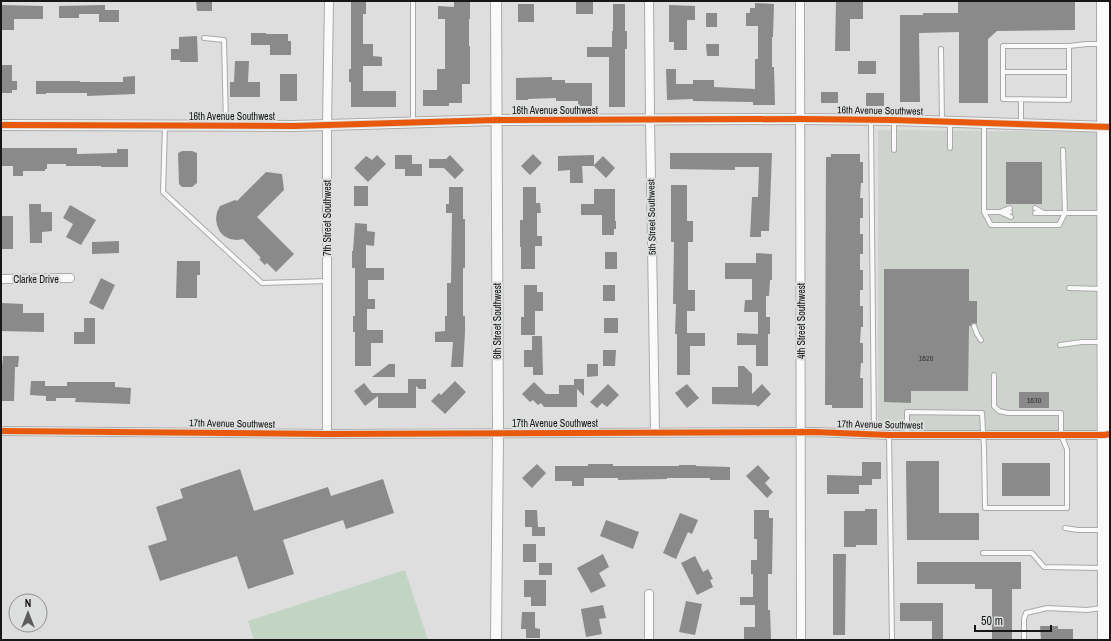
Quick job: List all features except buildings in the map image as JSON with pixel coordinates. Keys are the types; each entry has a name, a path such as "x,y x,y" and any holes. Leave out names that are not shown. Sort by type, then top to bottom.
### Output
{"main road":[{"path":"1103,1 1103,44 1107,127 1103,213 1103,289 1107,435 1104,530 1107,588 1104,608 1107,623 1104,640"}],"street":[{"name":"7th Street Southwest","path":"327,434 327,125 329,1"},
{"name":"6th Street Southwest","path":"496,1 498,434 496,640"},
{"name":"5th Street Southwest","path":"649,1 655,432"},
{"name":"4th Street Southwest","path":"800,1 801,640"},
{"name":"16th Avenue Southwest","path":"1,125 226,126 327,125 496,120 801,119 946,121 1107,127"},
{"name":"Clarke Drive","path":"1,279 70,278"},
{"name":"17th Avenue Southwest","path":"1,431 327,434 801,432 889,435 1107,435"},
{"path":"649,594 649,640"}],"lane":[{"path":"413,1 414,122"},
{"path":"204,38 224,40 226,126"},
{"path":"1069,46 1069,100 1003,99 1003,46 1069,46 1103,44"},
{"path":"941,49 946,121 950,148"},
{"path":"1003,72 1069,72"},
{"path":"1021,99 1021,124"},
{"path":"871,120 874,434"},
{"path":"894,120 894,150"},
{"path":"984,123 984,212 991,225 1059,225 1065,213 1064,150"},
{"path":"165,126 163,192 262,283 327,281"},
{"path":"984,212 1010,212"},
{"path":"1044,213 1035,213 1044,213 1065,213 1103,213"},
{"path":"1069,288 1103,289"},
{"path":"974,326 981,340"},
{"path":"1060,345 1082,342 1104,342"},
{"path":"907,435 908,412 982,412 985,508 1066,508 1067,449 1061,435 1061,412 1008,413 999,411 994,406 994,374"},
{"path":"889,435 892,640"},
{"path":"1065,528 1078,530 1104,530"},
{"path":"983,553 1032,553 1044,567 1106,561"},
{"path":"1024,640 1024,619 1026,613 1047,608 1087,610 1104,608"}],"shaded area":[{"path":"878,130 1099,132 1096,431 878,430"}],"green space":[{"path":"405,570 428,640 254,640 248,621"}],"cycle path":[{"path":"1,125 294,126 496,120 801,119 894,120 1110,127"},
{"path":"1,431 327,434 814,432 889,435 1110,434"}]}
